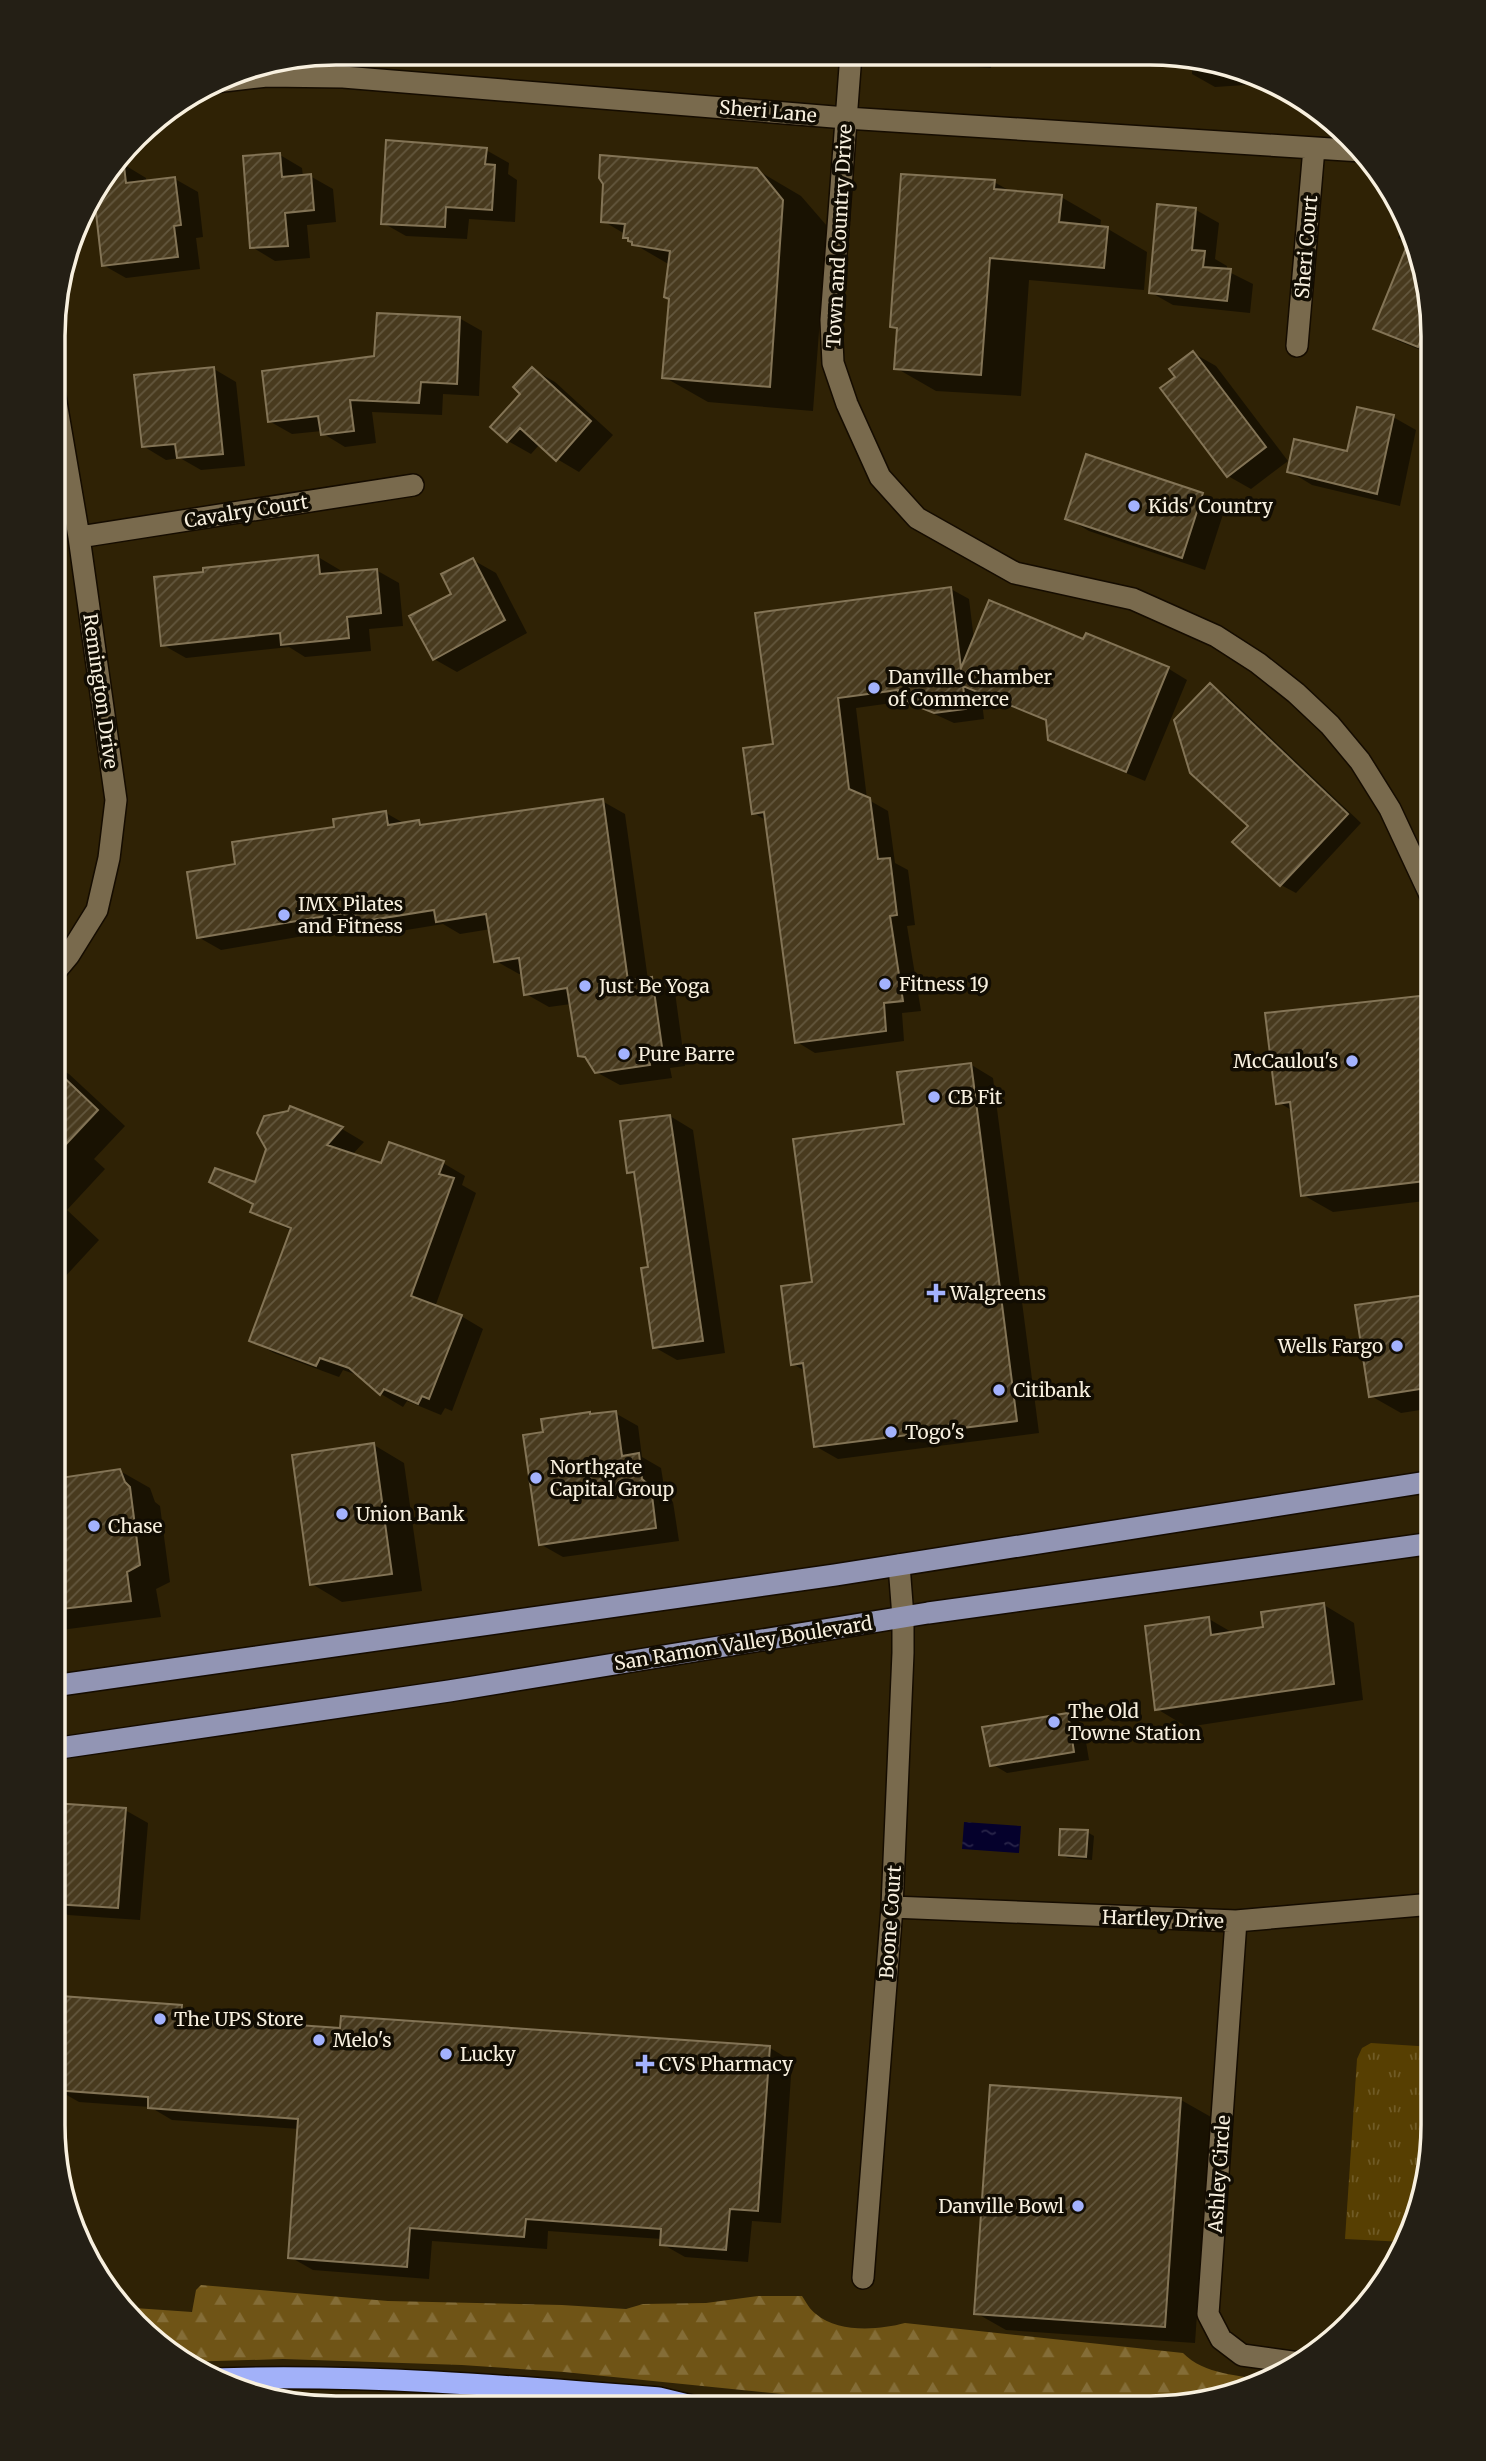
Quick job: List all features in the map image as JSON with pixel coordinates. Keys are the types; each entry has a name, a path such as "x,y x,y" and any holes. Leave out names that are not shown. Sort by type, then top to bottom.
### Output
{"highway":[{"path":"238,2378 295,2376 423,2380 633,2396"}],"main road":[{"path":"65,1684 899,1565 1421,1483"},
{"name":"San Ramon Valley Boulevard","path":"65,1747 449,1690 903,1617 1421,1545"}],"street":[{"name":"Town and Country Drive","path":"850,65 831,320 833,363 846,404 880,477 918,518 1015,573 1133,599 1216,636 1258,663 1330,725 1360,761 1390,809 1421,875"},
{"name":"Sheri Lane","path":"254,77 343,77 846,118 1347,149"},
{"name":"Sheri Court","path":"1297,346 1314,148"},
{"name":"Remington Drive","path":"65,455 116,800 109,858 97,910 65,961"},
{"name":"Cavalry Court","path":"79,537 413,485"},
{"name":"Boone Court","path":"863,2278 892,1907 903,1617 899,1565"},
{"name":"Hartley Drive","path":"892,1907 1236,1921 1421,1905"},
{"name":"Ashley Circle","path":"1236,1921 1208,2314 1222,2339 1242,2355 1284,2361"}],"green space":[{"path":"1371,2043 1421,2046 1419,2160 1407,2212 1395,2241 1345,2239 1357,2059 1362,2048"},
{"path":"201,2285 388,2301 626,2309 643,2304 706,2303 758,2296 802,2296 816,2314 847,2327 871,2328 905,2323 1183,2353 1201,2366 1250,2378 1203,2391 1168,2396 801,2396 564,2372 462,2365 283,2359 203,2361 157,2329 136,2308 192,2312 196,2290"}],"water":[{"path":"964,1822 1021,1826 1019,1853 962,1849"}],"building":[{"path":"386,140 487,148 485,164 495,165 492,210 446,207 445,227 381,224"},
{"path":"280,153 282,177 311,174 314,210 285,213 288,246 250,248 243,156"},
{"path":"600,155 757,168 783,200 770,387 662,378 669,299 664,297 670,251 632,245 628,238 623,238 625,224 601,222 603,184 599,178"},
{"path":"124,167 126,183 175,177 181,225 174,226 178,257 102,266 96,211"},
{"path":"901,174 995,180 994,189 1062,195 1059,222 1108,227 1104,268 990,258 981,375 894,369 897,328 890,327"},
{"path":"1157,204 1196,208 1192,250 1205,251 1203,267 1231,269 1227,301 1149,293"},
{"path":"1406,247 1419,301 1421,340 1418,347 1373,329"},
{"path":"377,313 460,317 457,384 421,382 419,403 350,400 354,431 321,435 318,416 268,422 262,371 374,356"},
{"path":"1193,351 1266,447 1227,477 1160,388 1175,377 1169,369"},
{"path":"214,367 223,454 177,458 175,444 142,447 134,375"},
{"path":"532,367 591,421 556,461 520,428 507,442 490,427 520,394 513,387"},
{"path":"1357,407 1394,415 1377,494 1287,472 1294,439 1347,451"},
{"name":"Kids' Country","path":"1086,454 1203,493 1182,558 1065,519"},
{"path":"318,555 320,574 377,569 381,613 347,617 349,638 281,645 280,633 161,646 154,577 203,572 203,568"},
{"path":"473,558 505,620 433,660 409,616 451,594 441,574"},
{"path":"951,587 961,668 989,600 1083,639 1086,633 1169,667 1126,772 1048,740 1046,720 963,686 966,709 934,713 899,699 898,690 838,698 849,789 870,798 878,859 890,858 897,915 890,916 903,1001 884,1003 886,1031 795,1043 764,812 752,814 743,748 773,744 755,613"},
{"path":"1210,683 1348,814 1280,886 1232,842 1248,826 1190,773 1174,720"},
{"path":"603,799 628,981 652,977 663,1054 648,1056 650,1065 595,1073 585,1057 578,1056 567,988 524,995 519,958 494,962 486,914 436,922 434,910 346,924 344,913 197,938 187,872 235,864 232,842 334,827 333,819 386,811 388,825 419,820 420,825"},
{"name":"McCaulou's","path":"1421,996 1421,1181 1301,1196 1290,1102 1276,1104 1265,1013"},
{"path":"971,1063 1017,1421 814,1447 803,1363 791,1365 781,1286 812,1282 793,1139 904,1124 897,1072"},
{"path":"65,1078 98,1110 65,1145"},
{"path":"290,1106 343,1127 327,1145 381,1163 389,1142 444,1161 439,1174 454,1178 411,1296 462,1315 429,1399 422,1396 418,1404 384,1389 380,1395 349,1368 320,1358 316,1366 249,1341 291,1228 250,1212 253,1204 209,1182 215,1168 255,1182 266,1149 257,1133 264,1116 288,1111"},
{"path":"670,1115 703,1341 653,1348 641,1268 648,1267 634,1172 627,1173 620,1121"},
{"name":"Wells Fargo","path":"1421,1296 1421,1389 1369,1397 1355,1305"},
{"path":"616,1411 622,1456 639,1453 642,1479 651,1487 656,1528 539,1545 523,1435 543,1432 541,1419"},
{"name":"Union Bank","path":"374,1443 392,1574 310,1585 292,1455"},
{"name":"Chase","path":"120,1469 130,1487 140,1565 127,1572 131,1601 65,1609 65,1477"},
{"path":"1324,1603 1334,1684 1155,1710 1145,1626 1209,1617 1211,1635 1263,1627 1261,1612"},
{"name":"The Old Towne Station","path":"1068,1713 1074,1752 990,1766 982,1727"},
{"path":"65,1804 126,1808 118,1908 65,1905"},
{"path":"1060,1829 1088,1830 1086,1857 1059,1855"},
{"path":"65,1996 182,2005 181,2017 340,2028 341,2016 770,2046 758,2211 730,2209 726,2250 660,2245 661,2229 526,2219 524,2237 410,2228 407,2267 288,2258 298,2119 148,2108 148,2097 65,2091"},
{"name":"Danville Bowl","path":"990,2085 1181,2098 1165,2327 974,2314"}],"place":[{"name":"Kids' Country","path":"1134,506"},
{"name":"Danville Chamber of Commerce","path":"874,688"},
{"name":"IMX Pilates and Fitness","path":"284,915"},
{"name":"Fitness 19","path":"885,984"},
{"name":"Just Be Yoga","path":"585,986"},
{"name":"Pure Barre","path":"624,1054"},
{"name":"McCaulou's","path":"1352,1061"},
{"name":"CB Fit","path":"934,1097"},
{"name":"Walgreens","path":"936,1293"},
{"name":"Wells Fargo","path":"1397,1346"},
{"name":"Citibank","path":"999,1390"},
{"name":"Togo's","path":"891,1432"},
{"name":"Northgate Capital Group","path":"536,1478"},
{"name":"Union Bank","path":"342,1514"},
{"name":"Chase","path":"94,1526"},
{"name":"The Old Towne Station","path":"1054,1722"},
{"name":"The UPS Store","path":"160,2019"},
{"name":"Melo's","path":"319,2040"},
{"name":"Lucky","path":"446,2054"},
{"name":"CVS Pharmacy","path":"645,2064"},
{"name":"Danville Bowl","path":"1078,2206"}]}
